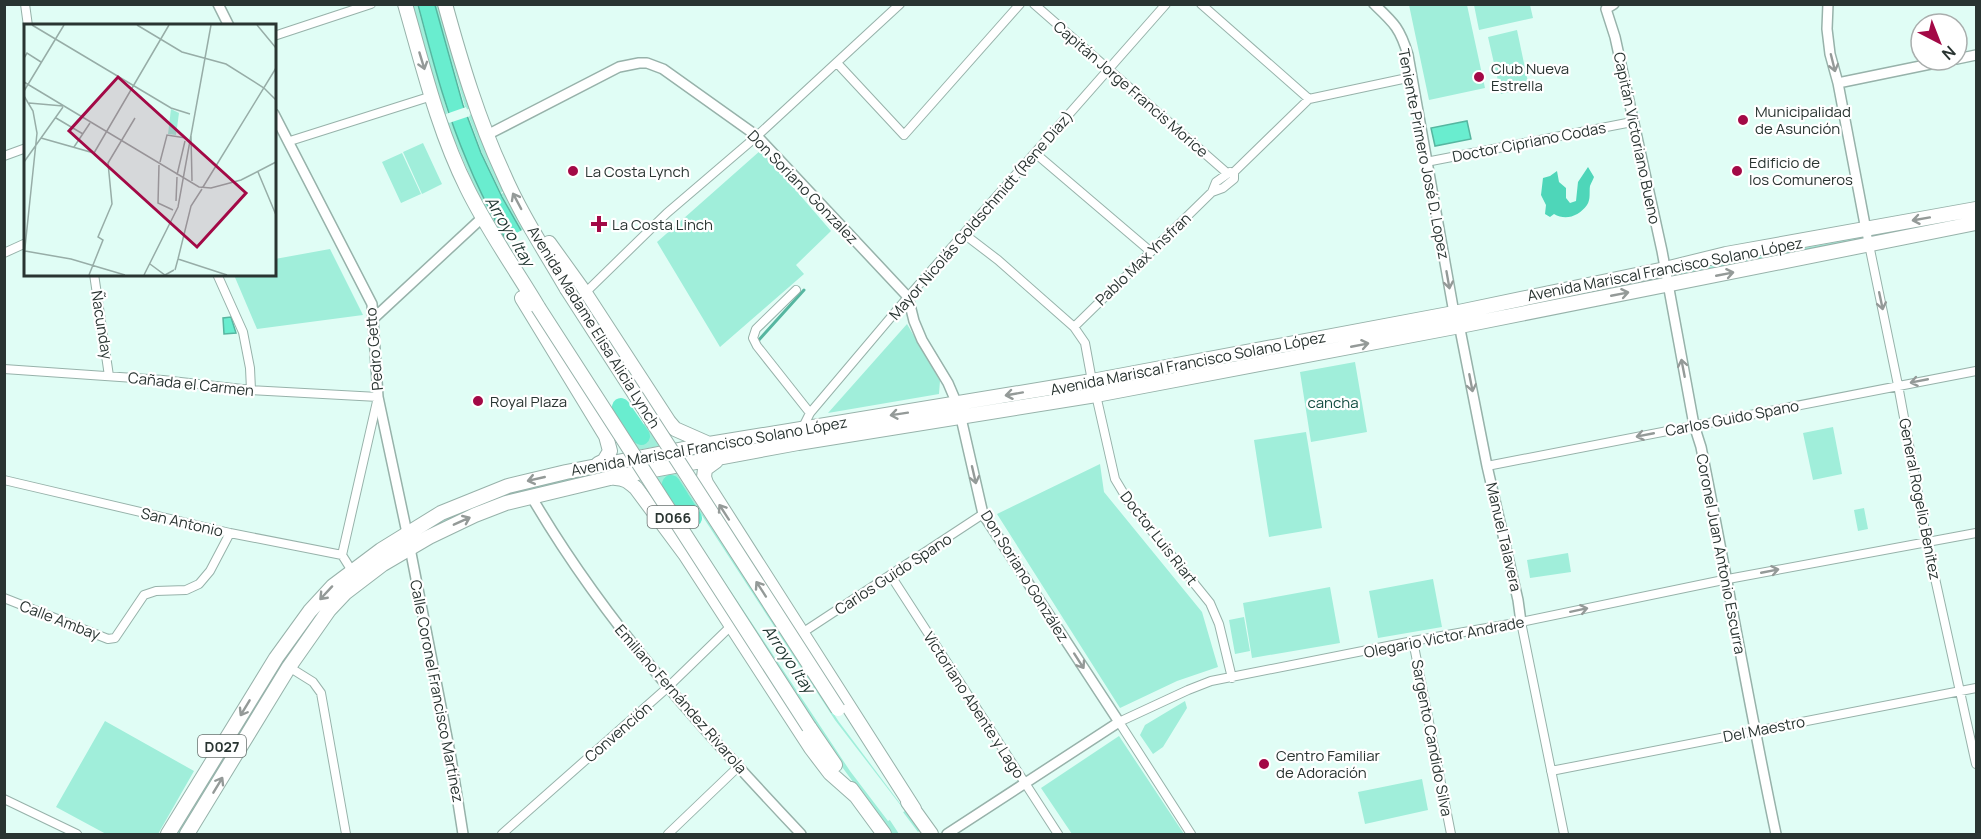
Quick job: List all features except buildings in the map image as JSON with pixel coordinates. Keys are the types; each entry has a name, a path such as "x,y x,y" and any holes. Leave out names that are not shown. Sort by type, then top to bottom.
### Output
{"highway":[{"name":"D066","path":"405,4 432,96 457,166 483,217 538,307 809,727 855,796 884,834"},
{"name":"Avenida Madame Elisa Alicia Lynch","path":"445,4 460,60 503,174 567,289 838,709 931,834"},
{"name":"Avenida Mariscal Francisco Solano López","path":"411,548 475,515 531,496 610,478 798,443 961,418 1454,313 1666,275 1867,235 1977,209"},
{"name":"Avenida Mariscal Francisco Solano López","path":"1867,235 1977,223"},
{"path":"533,230 545,238 585,293 669,422 675,429 709,444"},
{"path":"502,248 523,300 606,436 610,447 609,456 593,466"},
{"name":"Avenida Mariscal Francisco Solano López","path":"407,533 441,513 487,494 527,480 593,466 709,444 957,404 1094,388 1460,326 1666,275"},
{"path":"721,458 705,469 706,483 914,809"},
{"path":"610,478 622,478 636,488 685,554 811,748 830,773 855,796"},
{"name":"D027","path":"168,834 276,658 310,611 333,586 407,533"},
{"name":"D027","path":"187,834 289,667 329,610 345,593 383,564 411,548"}],"street":[{"path":"25,4 27,24"},
{"path":"218,4 228,24"},
{"path":"276,35 372,4"},
{"path":"585,293 667,213 757,136 900,4"},
{"path":"837,63 904,135 1020,4"},
{"name":"Capitán Jorge Francis Morice","path":"1034,4 1108,70 1231,172"},
{"name":"Mayor Nicolás Goldschmidt (Rene Diaz)","path":"802,429 810,413 908,297 1166,4"},
{"path":"1201,4 1309,99"},
{"name":"Teniente Primero José D. Lopez","path":"1374,4 1401,34 1412,77 1454,313"},
{"path":"1828,4 1827,29 1830,54 1838,83 1867,235"},
{"name":"Capitán Victoriano Bueno","path":"1608,6 1666,275"},
{"name":"Don Soriano Gonzalez","path":"487,135 619,67 639,63 656,66 670,73 757,136 908,297 922,340 948,383 957,404"},
{"path":"1838,83 1909,68"},
{"path":"1231,172 1309,99 1412,77"},
{"path":"290,141 432,96"},
{"name":"Doctor Cipriano Codas","path":"1426,162 1632,122"},
{"name":"Pedro Getto","path":"278,131 290,141 372,304 378,397 407,533"},
{"path":"4,156 24,149"},
{"path":"1035,153 1150,251"},
{"name":"Pablo Max Ynsfran","path":"1074,327 1212,192 1223,188 1234,178 1231,172"},
{"path":"373,320 483,217"},
{"path":"964,234 998,260 1074,327"},
{"name":"General Rogelio Benitez","path":"1867,235 1927,542 1977,764"},
{"path":"4,253 24,244"},
{"name":"Coronel Juan Antonio Escurra","path":"1666,275 1694,425 1701,447 1728,579 1776,834"},
{"name":"Ñacunday","path":"93,276 109,376"},
{"path":"218,276 243,332 250,368 251,390"},
{"path":"796,290 756,329 753,338 810,413"},
{"name":"Manuel Talavera","path":"1454,313 1457,314 1460,326 1487,466 1518,600 1564,834"},
{"name":"Doctor Luis Riart","path":"1074,327 1085,344 1115,479 1130,504 1210,603 1219,624 1232,678"},
{"name":"Cañada el Carmen","path":"4,369 109,376 251,390 378,397"},
{"name":"Carlos Guido Spano","path":"1487,466 1977,371"},
{"path":"352,571 342,555 378,397"},
{"name":"Don Soriano González","path":"961,418 983,514 1119,722"},
{"name":"San Antonio","path":"4,480 230,533 342,555"},
{"name":"Emiliano Fernández Rivarola","path":"531,496 601,604 667,688 801,834"},
{"name":"Carlos Guido Spano","path":"802,633 983,514"},
{"name":"Calle Ambay","path":"4,598 108,639 115,638 138,600 144,595 156,591 186,590 199,584 210,571 230,533"},
{"name":"Olegario Victor Andrade","path":"947,834 1119,722 1211,681 1521,622 1728,579 1977,533"},
{"name":"Calle Coronel Francisco Martínez","path":"411,548 463,834"},
{"name":"Victoriano Abente y Lago","path":"891,576 1058,834"},
{"name":"Convención","path":"501,834 667,688 732,626"},
{"name":"Sargento Candido Silva","path":"1413,641 1451,834"},
{"path":"289,667 314,682 321,693 346,834"},
{"name":"Del Maestro","path":"1551,771 1977,688"},
{"path":"1119,722 1191,834"},
{"path":"668,834 738,766"},
{"path":"4,799 77,834"}],"green space":[{"path":"412,5 417,5 448,114 444,115"},
{"path":"435,5 440,5 471,108 466,110"},
{"path":"1409,5 1467,5 1485,88 1429,100"},
{"path":"1474,5 1530,5 1533,18 1479,30"},
{"path":"1517,30 1529,87 1501,94 1488,37"},
{"path":"473,114 505,189 501,193 482,153 468,115"},
{"path":"451,121 485,202 482,204 447,123"},
{"path":"423,143 442,184 422,194 403,152"},
{"path":"761,150 831,231 796,265 804,274 720,347 657,242"},
{"path":"402,153 421,194 401,203 382,162"},
{"path":"506,191 550,272 660,446 637,450 563,332 547,274 501,194"},
{"path":"485,203 553,318 482,205"},
{"path":"1855,238 1857,241 1676,276 1677,273"},
{"path":"330,249 363,315 257,329 234,276 276,276 276,259"},
{"path":"1654,278 1655,280 1463,318 1463,316"},
{"path":"907,324 940,381 939,394 828,413"},
{"name":"cancha","path":"1355,362 1367,432 1311,442 1300,372"},
{"path":"1833,427 1842,474 1813,480 1803,433"},
{"path":"1306,432 1322,528 1269,537 1254,440"},
{"path":"629,464 632,470 561,483 410,544 409,539 432,526 506,493 551,480"},
{"path":"1100,464 1104,492 1202,612 1218,667 1177,681 1120,708 997,514"},
{"path":"676,473 839,722 920,830 918,832 897,804 882,808 899,834 891,834 837,760 654,476"},
{"path":"1864,508 1868,529 1858,531 1854,510"},
{"path":"1568,553 1571,572 1530,578 1527,560"},
{"path":"1433,579 1442,627 1378,638 1369,591"},
{"path":"1330,587 1340,643 1252,658 1243,603"},
{"path":"1244,617 1250,651 1235,654 1229,620"},
{"path":"276,675 183,834 177,834 274,676"},
{"path":"1185,701 1187,708 1163,747 1153,754 1140,735 1145,725"},
{"path":"105,721 194,771 158,834 106,834 56,807"},
{"path":"1119,736 1184,834 1072,834 1041,788"},
{"path":"1422,779 1428,810 1365,824 1358,792"}],"shaded area":[{"path":"1588,167 1594,177 1590,186 1589,200 1584,209 1568,217 1554,214 1550,217 1545,214 1546,205 1541,195 1543,178 1557,171 1559,182 1566,188 1566,198 1570,203 1576,201 1578,182"}],"water":[{"path":"418,5 435,5 463,105 481,153 502,197 546,274 564,336 512,250 477,184 446,103"},
{"path":"1467,121 1471,139 1435,146 1431,128"},
{"path":"231,317 236,333 224,334 223,318"}],"pier":[{"path":"466,107 470,116 449,123 446,114"},
{"path":"524,229 561,293 646,423 628,435 503,240"},
{"path":"686,493 835,720 905,811 888,821 850,771 671,501 671,497"}],"waterway":[{"path":"758,341 804,290"},
{"name":"Arroyo Itay","path":"621,407 641,436"},
{"name":"Arroyo Itay","path":"671,484 693,518"}],"place":[{"name":"Club Nueva Estrella","path":"1479,77"},
{"name":"Municipalidad de Asunción","path":"1743,120"},
{"name":"La Costa Lynch","path":"573,171"},
{"name":"Edificio de los Comuneros","path":"1737,171"},
{"name":"La Costa Linch","path":"599,224"},
{"name":"Royal Plaza","path":"478,401"},
{"name":"Centro Familiar de Adoración","path":"1264,764"}]}
